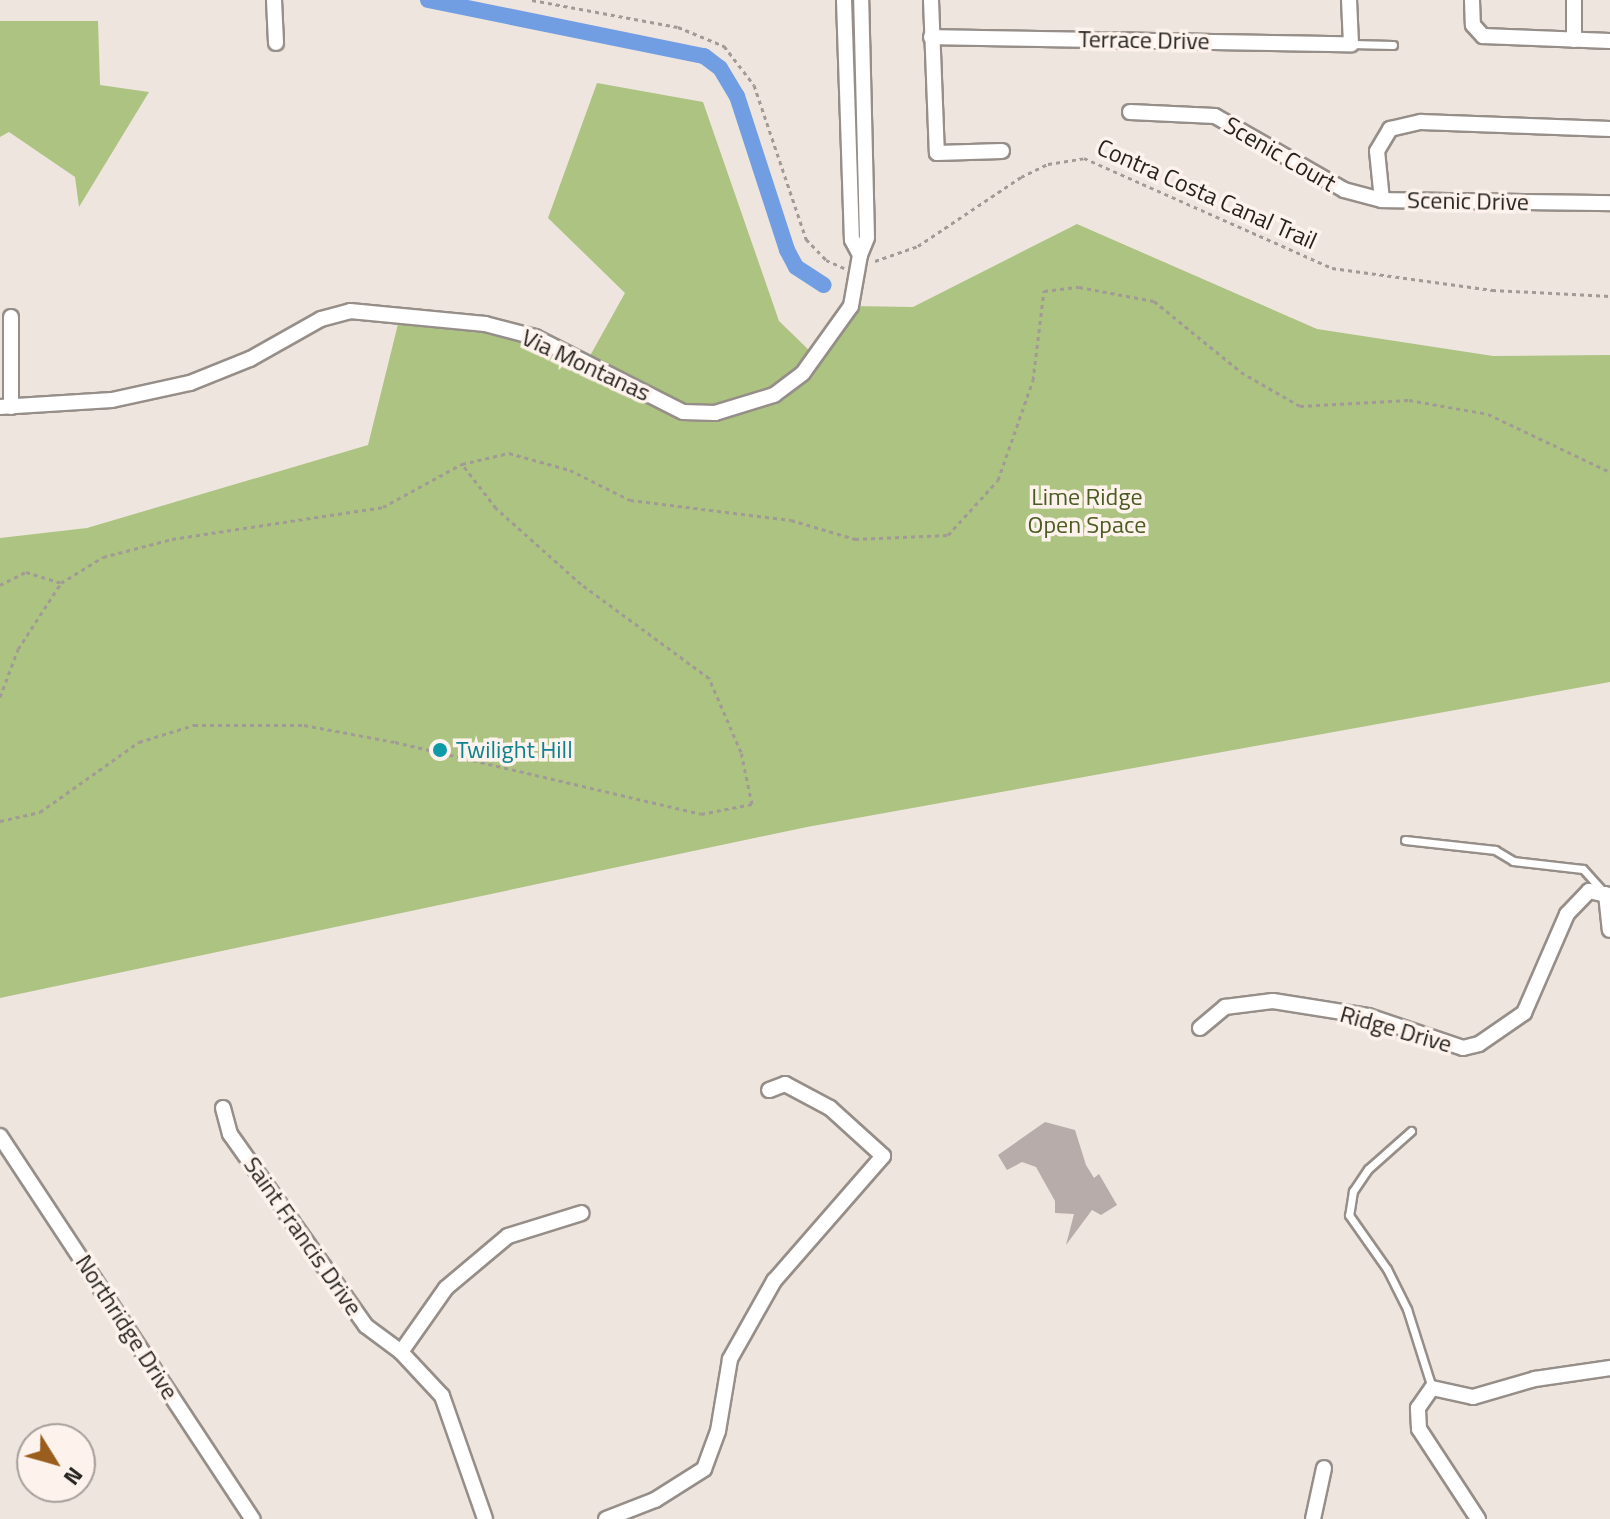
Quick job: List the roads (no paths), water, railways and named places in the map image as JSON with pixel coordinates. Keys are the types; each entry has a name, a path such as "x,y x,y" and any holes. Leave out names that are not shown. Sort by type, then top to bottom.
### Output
{"street":[{"path":"274,0 276,43"},
{"name":"Via Montanas","path":"844,0 852,240 859,265"},
{"name":"Via Montanas","path":"6,407 112,400 190,383 250,359 321,319 350,311 485,324 535,337 683,412 715,413 774,395 803,373 851,306 867,238 861,0"},
{"path":"931,0 937,153 1002,151"},
{"path":"1349,0 1351,44"},
{"path":"1472,0 1473,25 1483,36 1610,41"},
{"path":"1574,0 1574,40"},
{"name":"Terrace Drive","path":"931,37 1351,44"},
{"name":"Scenic Court","path":"1130,112 1215,116 1344,190 1382,200"},
{"name":"Scenic Drive","path":"1610,129 1421,122 1390,129 1377,151 1382,200 1610,203"},
{"path":"6,407 11,317"},
{"name":"Ridge Drive","path":"1200,1028 1225,1007 1273,1001 1368,1016 1463,1048 1479,1044 1524,1013 1567,914 1589,891 1608,895"},
{"path":"1608,895 1610,930"},
{"path":"606,1519 655,1500 704,1469 718,1431 730,1359 774,1281 883,1156 830,1108 785,1084 769,1090"},
{"name":"Saint Francis Drive","path":"223,1108 230,1134 366,1326 401,1352 442,1396 485,1519"},
{"name":"Northridge Drive","path":"0,1136 253,1519"},
{"path":"401,1352 446,1288 508,1236 582,1213"},
{"path":"1478,1519 1419,1429 1418,1408 1432,1388 1473,1397 1535,1379 1610,1368"},
{"path":"1313,1519 1324,1468"}],"lane":[{"path":"1351,44 1393,45"},
{"path":"1405,840 1495,850 1513,861 1583,869 1608,895"},
{"path":"1411,1131 1368,1169 1353,1191 1349,1215 1387,1269 1425,1352 1432,1388"}],"waterway":[{"path":"428,0 704,56 720,68 737,96 787,250 796,267 824,285"}],"place":[{"name":"Twilight Hill","path":"440,750"}],"park label":[{"name":"Lime Ridge Open Space","path":"1087,511"}]}
